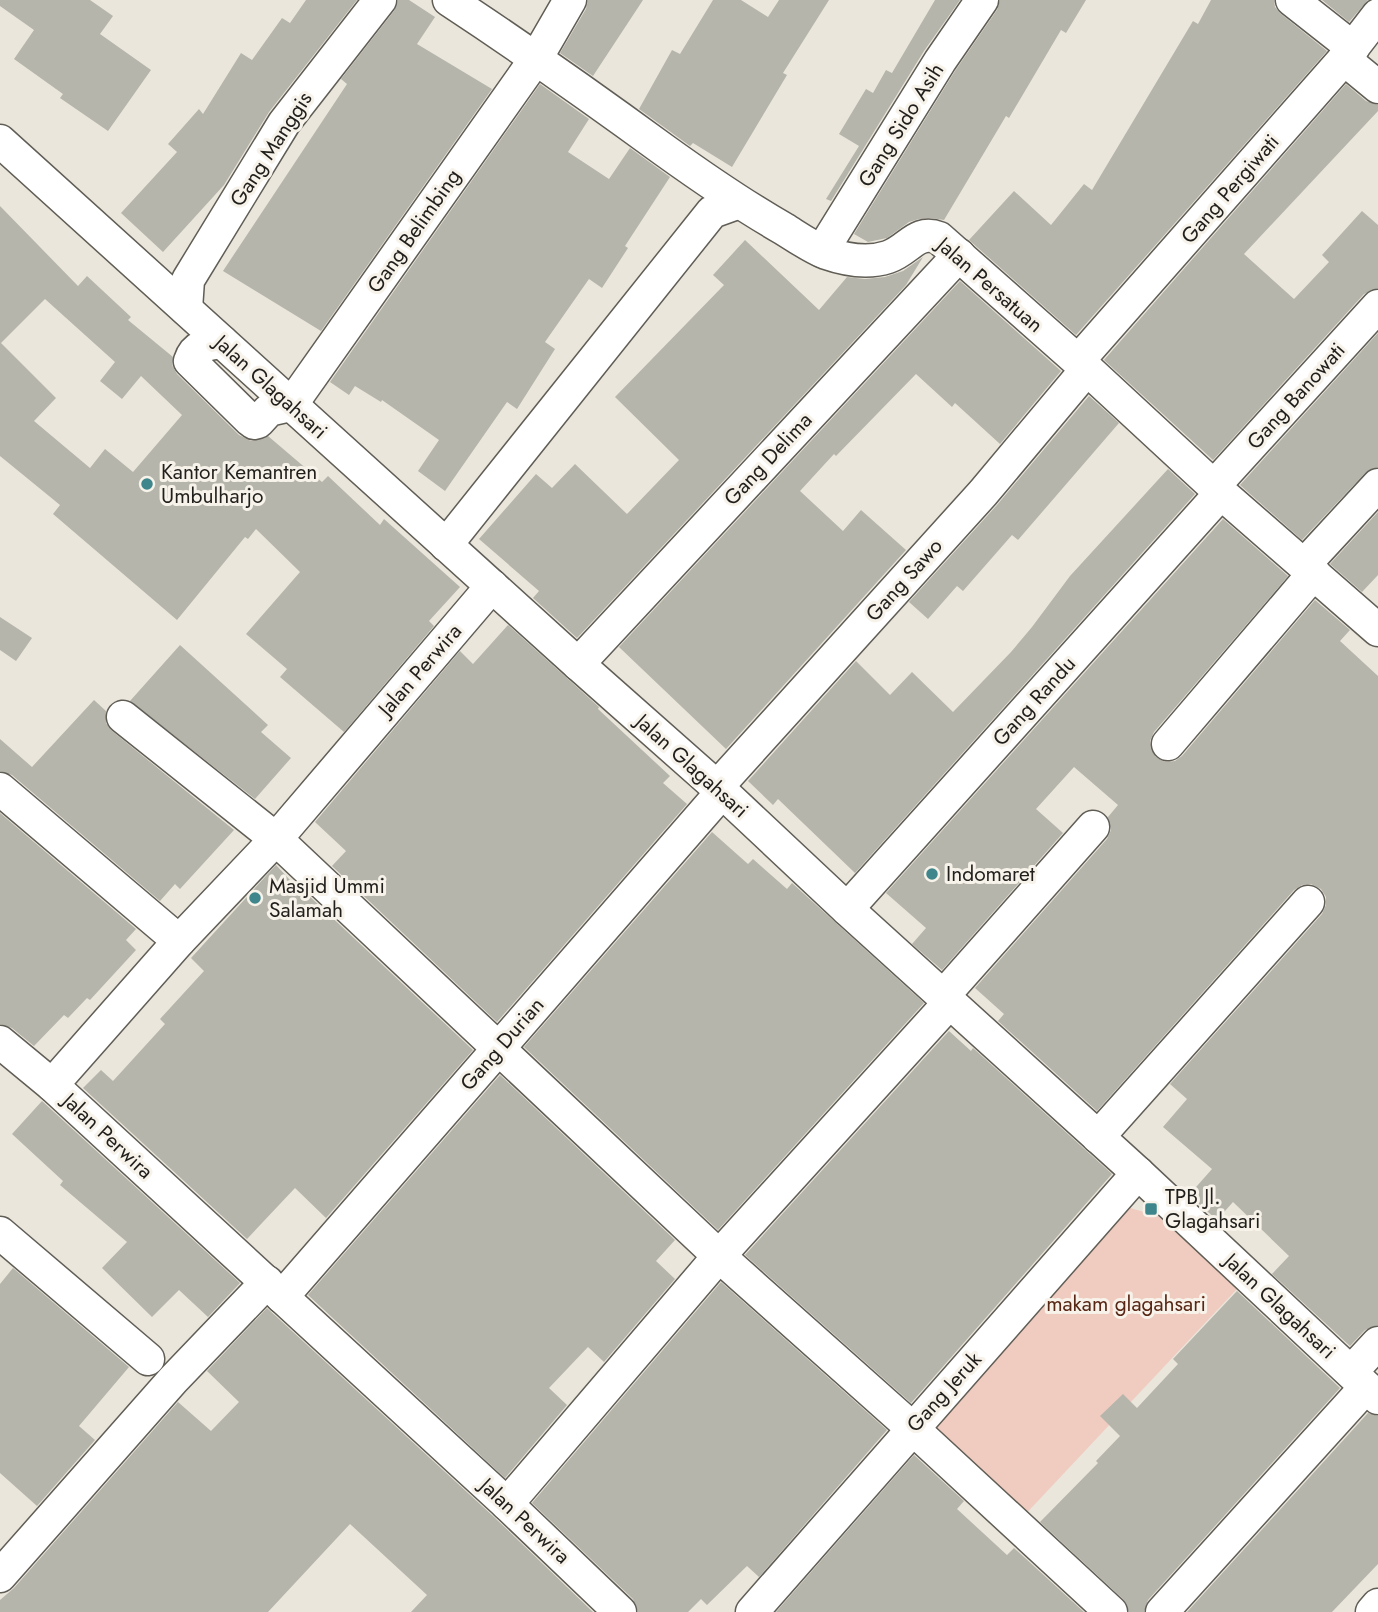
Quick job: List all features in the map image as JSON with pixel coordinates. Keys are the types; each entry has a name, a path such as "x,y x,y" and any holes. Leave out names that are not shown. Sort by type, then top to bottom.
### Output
{"street":[{"name":"Gang Manggis","path":"186,309 188,280 284,123 380,0"},
{"name":"Jalan Persatuan","path":"449,0 537,57 737,203 822,251 850,260 870,261 887,258 904,250 919,237 929,234 939,238 1218,490 1378,630"},
{"name":"Gang Belimbing","path":"291,405 537,57 570,0"},
{"name":"Gang Sido Asih","path":"822,251 940,61 982,0"},
{"path":"1292,0 1378,87"},
{"name":"Gang Pergiwati","path":"1082,365 1348,54 1378,15"},
{"name":"Jalan Glagahsari","path":"2,148 186,309 720,790 847,909 1138,1172 1246,1277 1365,1386"},
{"path":"446,545 712,212 737,203"},
{"name":"Gang Delima","path":"578,664 959,255"},
{"name":"Gang Banowati","path":"1218,490 1378,306"},
{"name":"Gang Sawo","path":"720,790 974,503 1082,365"},
{"path":"1168,744 1378,485"},
{"name":"Gang Randu","path":"847,909 1218,490"},
{"name":"Jalan Perwira","path":"492,586 276,839 179,941 52,1084 508,1504 620,1612"},
{"path":"123,717 276,839 719,1256 912,1428 1111,1612"},
{"path":"0,789 179,941"},
{"name":"Gang Durian","path":"0,1576 173,1380 274,1289 498,1049 720,790"},
{"path":"508,1504 719,1256 947,999 1093,827"},
{"path":"1098,1137 1308,902"},
{"path":"0,1042 52,1084"},
{"name":"Gang Jeruk","path":"752,1612 1138,1172"},
{"path":"0,1233 148,1359"},
{"path":"1161,1612 1365,1386 1378,1342"},
{"path":"1372,1612 1378,1605"}],"green space":[{"name":"makam glagahsari","path":"1120,1205 1158,1216 1237,1289 1021,1519 925,1429"}],"building":[{"path":"0,0 90,0 113,16 100,34 151,70 108,131 60,98 63,94 14,59 34,30 0,6"},
{"path":"306,0 357,0 269,112 224,185 163,252 121,213 177,152 168,144 199,109 203,114 241,53 252,60 282,18 290,23"},
{"path":"398,0 409,0 435,17 417,44 492,89 321,331 223,271 347,84 341,79 394,11"},
{"path":"588,0 643,0 593,76 560,53 586,9"},
{"path":"713,0 741,0 768,17 779,0 829,0 783,73 787,75 732,167 693,143 690,146 639,109 672,50 680,54"},
{"path":"935,0 960,0 924,51 831,201 826,199 859,146 839,134 866,89 873,93 886,70 892,73"},
{"path":"1000,0 1086,0 1066,33 1061,30 944,220 919,219 909,222 887,238 868,242 854,234 955,71 997,10"},
{"path":"1211,0 1274,0 1275,7 1281,14 1327,51 1076,335 969,240 1014,191 1051,225 1084,184 1092,190 1193,21 1198,24"},
{"path":"1322,0 1368,0 1349,22"},
{"path":"540,84 589,119 568,152 609,179 630,148 670,177 625,246 628,248 602,288 589,279 545,342 555,349 517,409 507,402 445,491 418,471 439,440 382,400 381,402 355,386 349,395 330,382"},
{"path":"1346,84 1366,101 1378,105 1378,111 1244,254 1294,299 1329,262 1322,255 1362,211 1378,225 1378,288 1364,294 1213,460 1104,360"},
{"path":"0,206 78,286 87,276 131,317 128,320 173,357 172,365 177,374 239,435 251,441 268,436 322,482 328,476 380,525 384,519 460,587 429,621 434,626 344,732 280,677 287,669 246,634 300,572 256,529 248,539 245,537 177,620 53,514 60,505 0,456","holes":["45,299 115,362 100,381 122,399 141,376 182,415 133,472 105,449 90,468 34,421 56,398 1,343"]},
{"path":"745,240 819,310 847,277 885,277 903,271 923,257 906,285 577,638 533,598 539,591 479,539 536,474 552,488 575,464 627,514 679,460 615,397 724,285 713,275"},
{"path":"960,281 1061,371 1000,444 955,403 952,407 916,374 800,491 843,531 861,510 906,550 726,749 619,647"},
{"path":"1378,333 1378,467 1365,473 1302,540 1240,485"},
{"path":"1089,396 1119,423 1018,540 1012,535 963,591 957,586 928,619 909,602 997,505"},
{"path":"1168,469 1195,494 855,873 778,799 773,805 748,781 856,661 890,695 912,672 953,712 1011,652 1070,576"},
{"path":"1378,512 1378,575 1362,592 1330,564"},
{"path":"1223,519 1288,576 1154,732 1150,741 1156,757 1165,762 1175,761 1182,756 1315,600 1350,630 1340,641 1378,676 1378,1325 1365,1330 1350,1346 1272,1274 1289,1256 1233,1202 1217,1220 1189,1195 1212,1169 1163,1127 1187,1099 1170,1084 1322,914 1326,897 1321,889 1311,884 1294,890 1097,1111 998,1021 1004,1014 975,988 1107,839 1111,830 1108,817 1118,805 1074,767 1036,809 1063,833 942,970 912,944 926,928 886,893"},
{"path":"0,617 32,638 16,661 0,650"},
{"path":"508,625 670,776 663,783 687,804 497,1022 332,866 346,851 315,822 460,651 473,664"},
{"path":"180,645 268,725 261,732 291,758 255,799 130,701"},
{"path":"94,700 106,711 106,723 112,731 234,830 180,889 175,884 160,901 12,775 0,771 0,739 32,767"},
{"path":"0,813 136,929 126,940 136,950 90,1000 87,998 68,1018 64,1015 34,1046 12,1028 0,1024"},
{"path":"712,832 748,864 753,859 787,889 792,883 924,1003 718,1230 524,1047"},
{"path":"276,865 302,893 306,893 473,1050 326,1218 295,1188 247,1239 83,1088 101,1070 113,1081 165,1024 160,1019 204,971 191,958"},
{"path":"949,1031 971,1051 973,1048 1112,1174 911,1403 745,1255"},
{"path":"500,1075 675,1240 656,1261 675,1279 604,1362 588,1347 549,1388 567,1405 505,1478 308,1295"},
{"path":"42,1101 240,1283 208,1317 179,1290 152,1317 102,1268 127,1242 60,1185 63,1181 12,1134"},
{"path":"13,1268 129,1367 79,1426 95,1440 37,1506 0,1473 0,1284"},
{"path":"721,1282 887,1430 759,1577 747,1566 707,1605 701,1599 688,1612 638,1612 633,1599 532,1503"},
{"path":"1237,1291 1340,1388 1148,1600 1144,1612 1129,1612 1123,1599 1040,1522 1098,1463 1096,1461 1120,1436 1100,1416 1123,1394 1137,1408 1178,1364 1173,1359"},
{"path":"267,1308 593,1612 411,1612 427,1595 350,1524 268,1612 0,1612 0,1600 14,1588 178,1402 211,1431 239,1402 207,1371"},
{"path":"1368,1413 1378,1416 1378,1564 1332,1612 1187,1612"},
{"path":"914,1455 964,1501 957,1509 1007,1555 1014,1548 1084,1612 776,1612"}],"place":[{"name":"Kantor Kemantren Umbulharjo","path":"147,484"},
{"name":"Indomaret","path":"932,874"},
{"name":"Masjid Ummi Salamah","path":"255,898"},
{"name":"TPB Jl. Glagahsari","path":"1151,1209"}]}
